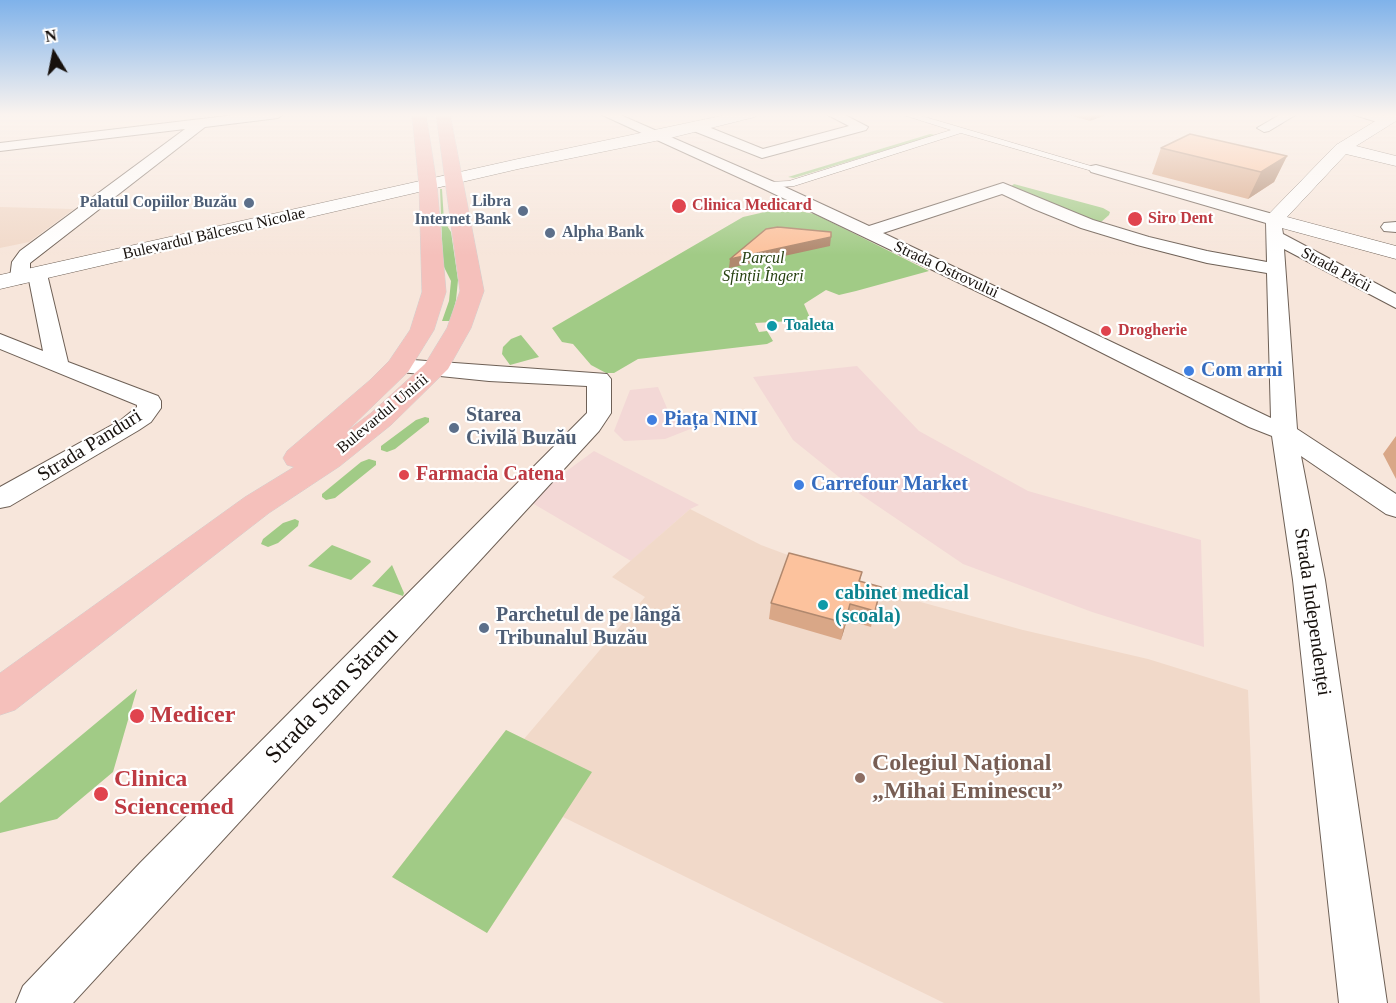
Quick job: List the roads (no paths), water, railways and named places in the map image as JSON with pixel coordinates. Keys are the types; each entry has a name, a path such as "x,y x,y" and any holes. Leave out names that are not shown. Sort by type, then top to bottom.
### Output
{"main road":[{"name":"Bulevardul Unirii","path":"257,505 303,451 350,413 399,366 422,330 434,292 425,161"},
{"name":"Bulevardul Unirii","path":"0,697 257,505 337,453 381,419 446,354 468,309 472,291 452,161"},
{"path":"426,320 446,354"}],"street":[{"path":"57,366 19,278 21,262 37,247 149,161"},
{"path":"429,197 453,168 518,164 533,161"},
{"name":"Strada Ostrovului","path":"712,161 768,185 1054,321 1258,422 1284,432 1396,507"},
{"path":"768,185 775,177 829,161"},
{"path":"768,185 790,184 863,161"},
{"path":"1067,161 1096,169"},
{"path":"1332,161 1276,229 1396,253"},
{"name":"Strada Păcii","path":"1096,169 1276,229 1396,302"},
{"path":"866,233 1004,188 1040,206 1086,224 1207,257 1276,270"},
{"name":"Bulevardul Bălcescu Nicolae","path":"19,278 361,201 429,197"},
{"name":"Strada Independenței","path":"1276,229 1284,432 1309,580 1363,1003"},
{"path":"9,253 37,247"},
{"name":"Strada Panduri","path":"0,341 57,366 149,401 149,408 142,417 121,431 0,499"},
{"path":"399,366 446,354"},
{"name":"Strada Stan Săraru","path":"40,1003 590,426 599,413 599,379 489,374 446,354"}],"place":[{"name":"Palatul Copiilor Buzău","path":"249,203"},
{"name":"Clinica Medicard","path":"679,206"},
{"name":"Libra Internet Bank","path":"523,211"},
{"name":"Siro Dent","path":"1135,219"},
{"name":"Alpha Bank","path":"550,233"},
{"name":"Toaleta","path":"772,326"},
{"name":"Drogherie","path":"1106,331"},
{"name":"Com arni","path":"1189,371"},
{"name":"Piața NINI","path":"652,420"},
{"name":"Starea Civilă Buzău","path":"454,428"},
{"name":"Farmacia Catena","path":"404,475"},
{"name":"Carrefour Market","path":"799,485"},
{"name":"cabinet medical (scoala)","path":"823,605"},
{"name":"Parchetul de pe lângă Tribunalul Buzău","path":"484,628"},
{"name":"Medicer","path":"137,716"},
{"name":"Colegiul Național „Mihai Eminescu”","path":"860,778"},
{"name":"Clinica Sciencemed","path":"101,794"}],"park label":[{"name":"Parcul Sfinții Îngeri","path":"763,268"}]}
